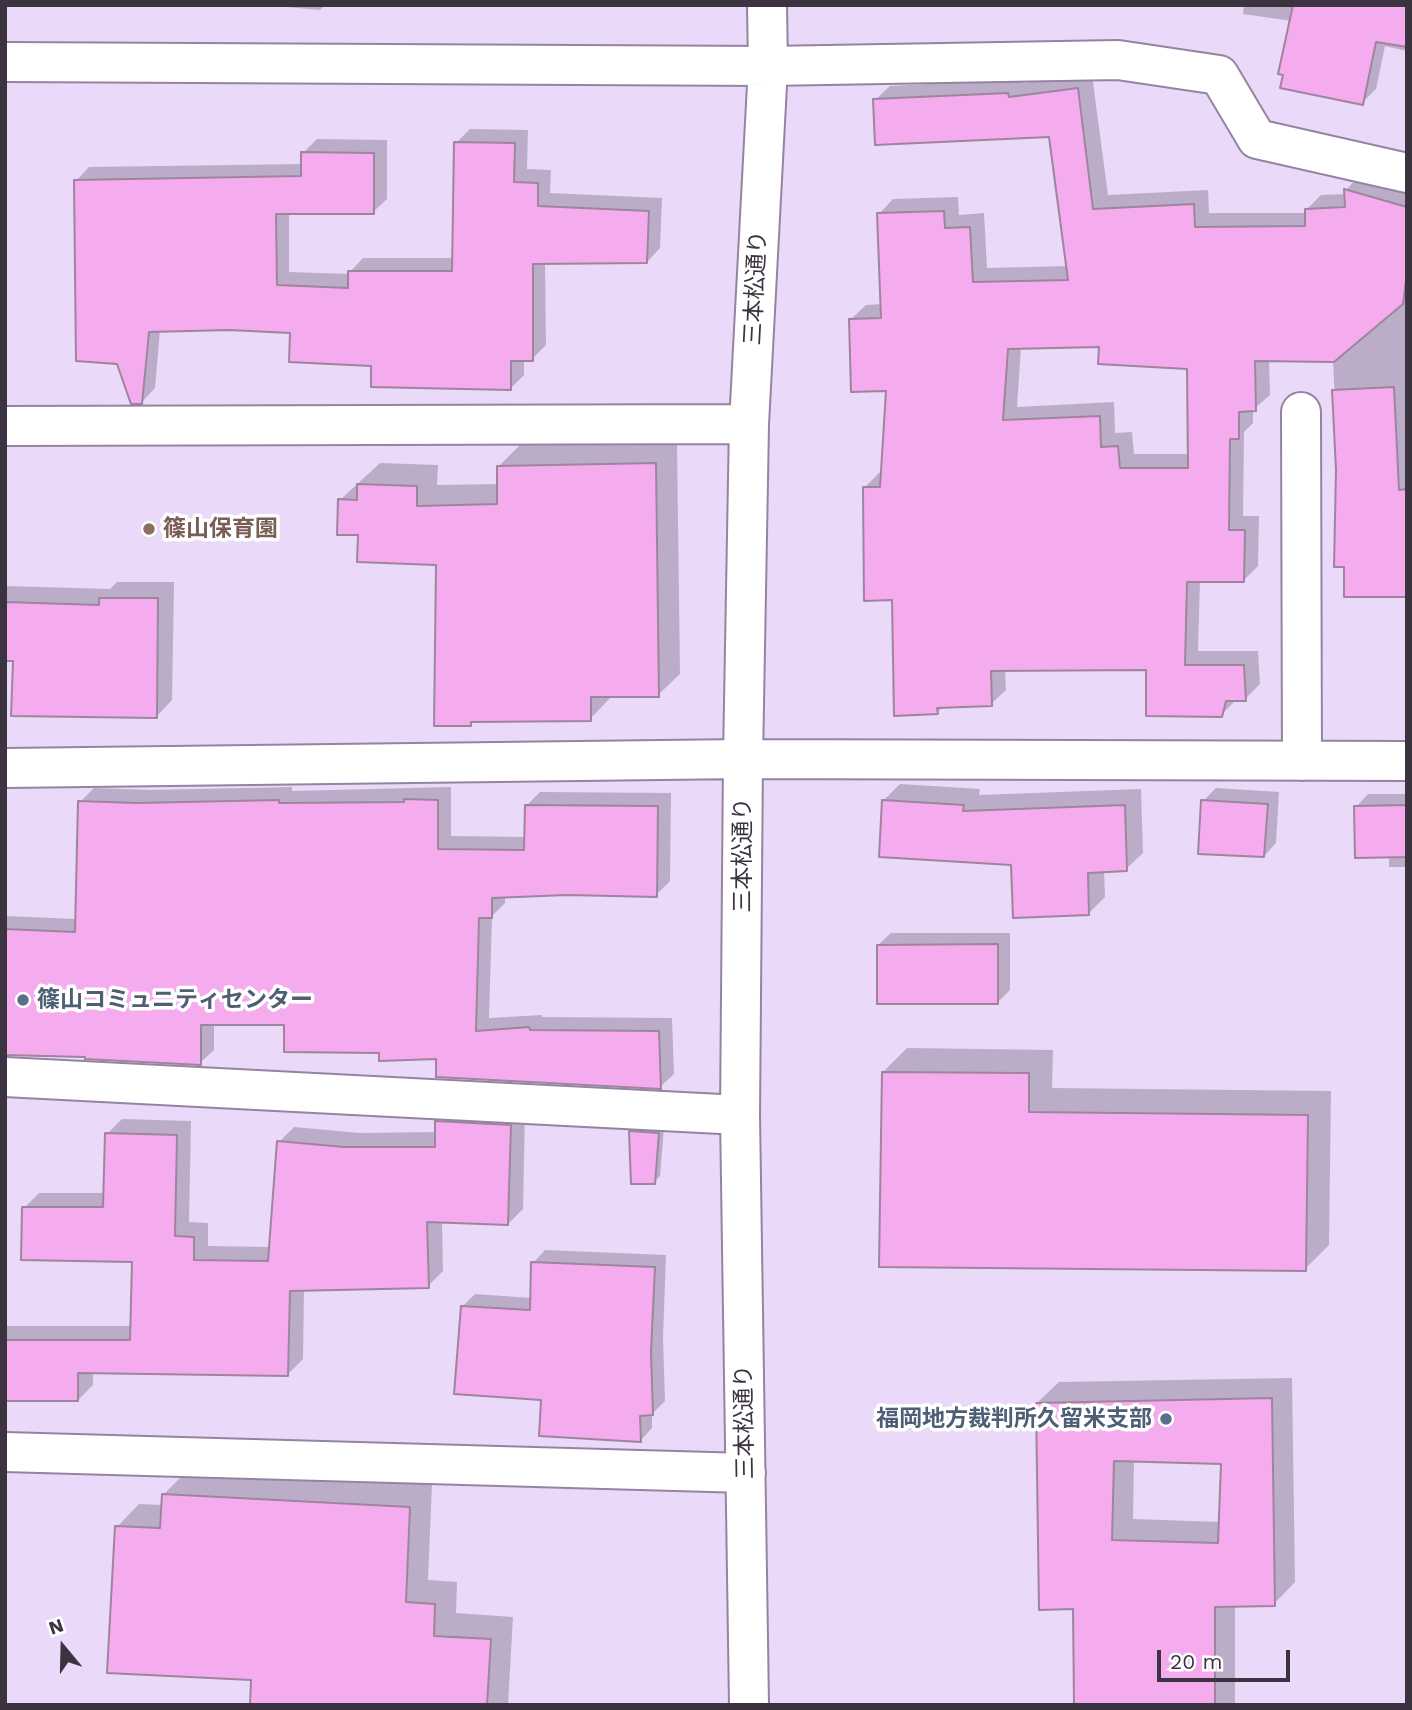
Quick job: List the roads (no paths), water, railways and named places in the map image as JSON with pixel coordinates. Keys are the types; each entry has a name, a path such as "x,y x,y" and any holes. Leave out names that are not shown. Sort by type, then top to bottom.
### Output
{"street":[{"name":"三本松通り","path":"749,1705 740,1115 743,759 749,424 768,66 767,5"},
{"path":"5,62 768,66 1118,60 1219,75 1257,139 1407,173"},
{"path":"1301,412 1302,761"},
{"path":"5,426 749,424"},
{"path":"5,768 743,759 1407,761"},
{"path":"5,1077 740,1115"},
{"path":"5,1452 746,1473"}],"place":[{"name":"篠山保育園","path":"149,529"},
{"name":"篠山コミュニティセンター","path":"23,1000"},
{"name":"福岡地方裁判所久留米支部","path":"1166,1419"}]}
